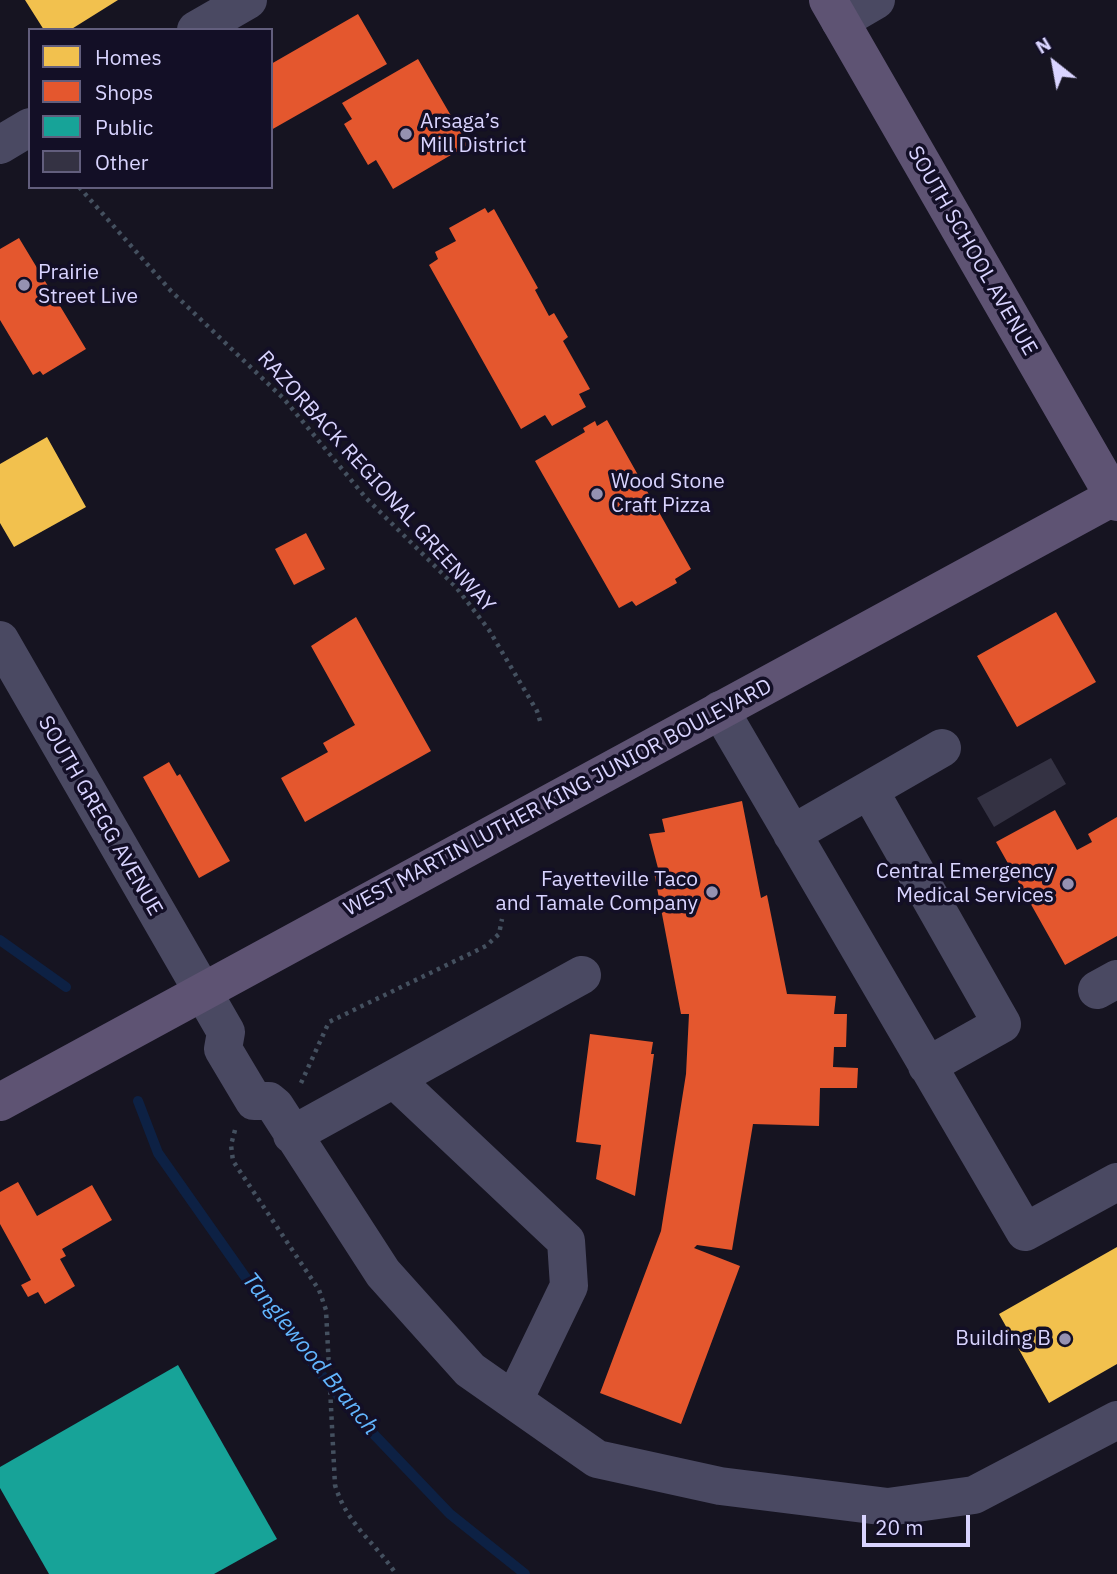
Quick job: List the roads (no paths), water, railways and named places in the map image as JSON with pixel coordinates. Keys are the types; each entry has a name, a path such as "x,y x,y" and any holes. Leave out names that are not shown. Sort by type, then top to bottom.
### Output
{"main road":[{"name":"SOUTH SCHOOL AVENUE","path":"834,10 1116,498"},
{"name":"WEST MARTIN LUTHER KING JUNIOR BOULEVARD","path":"0,1102 1116,498"}],"street":[{"path":"195,19 248,0"},
{"path":"834,10 876,0"},
{"path":"0,145 28,128"},
{"name":"SOUTH GREGG AVENUE","path":"0,640 200,992 226,1032 223,1049 254,1101 269,1101 275,1106 292,1135"},
{"path":"720,710 1025,1232 1117,1182"},
{"path":"792,834 942,748"},
{"path":"869,790 1002,1024 928,1066"},
{"path":"582,975 292,1135 383,1273 470,1370 597,1459 720,1486 888,1507 974,1495 1117,1420"},
{"path":"394,1079 566,1241 569,1286 514,1400"}],"waterway":[{"name":"Tanglewood Branch","path":"0,940 66,987"},
{"name":"Tanglewood Branch","path":"138,1101 158,1153 246,1278 343,1402 450,1514 525,1574"}],"place":[{"name":"Arsaga’s Mill District","path":"406,134"},
{"name":"Prairie Street Live","path":"24,285"},
{"name":"Wood Stone Craft Pizza","path":"597,494"},
{"name":"Central Emergency Medical Services","path":"1068,884"},
{"name":"Fayetteville Taco and Tamale Company","path":"712,892"},
{"name":"Building B","path":"1065,1339"}]}
